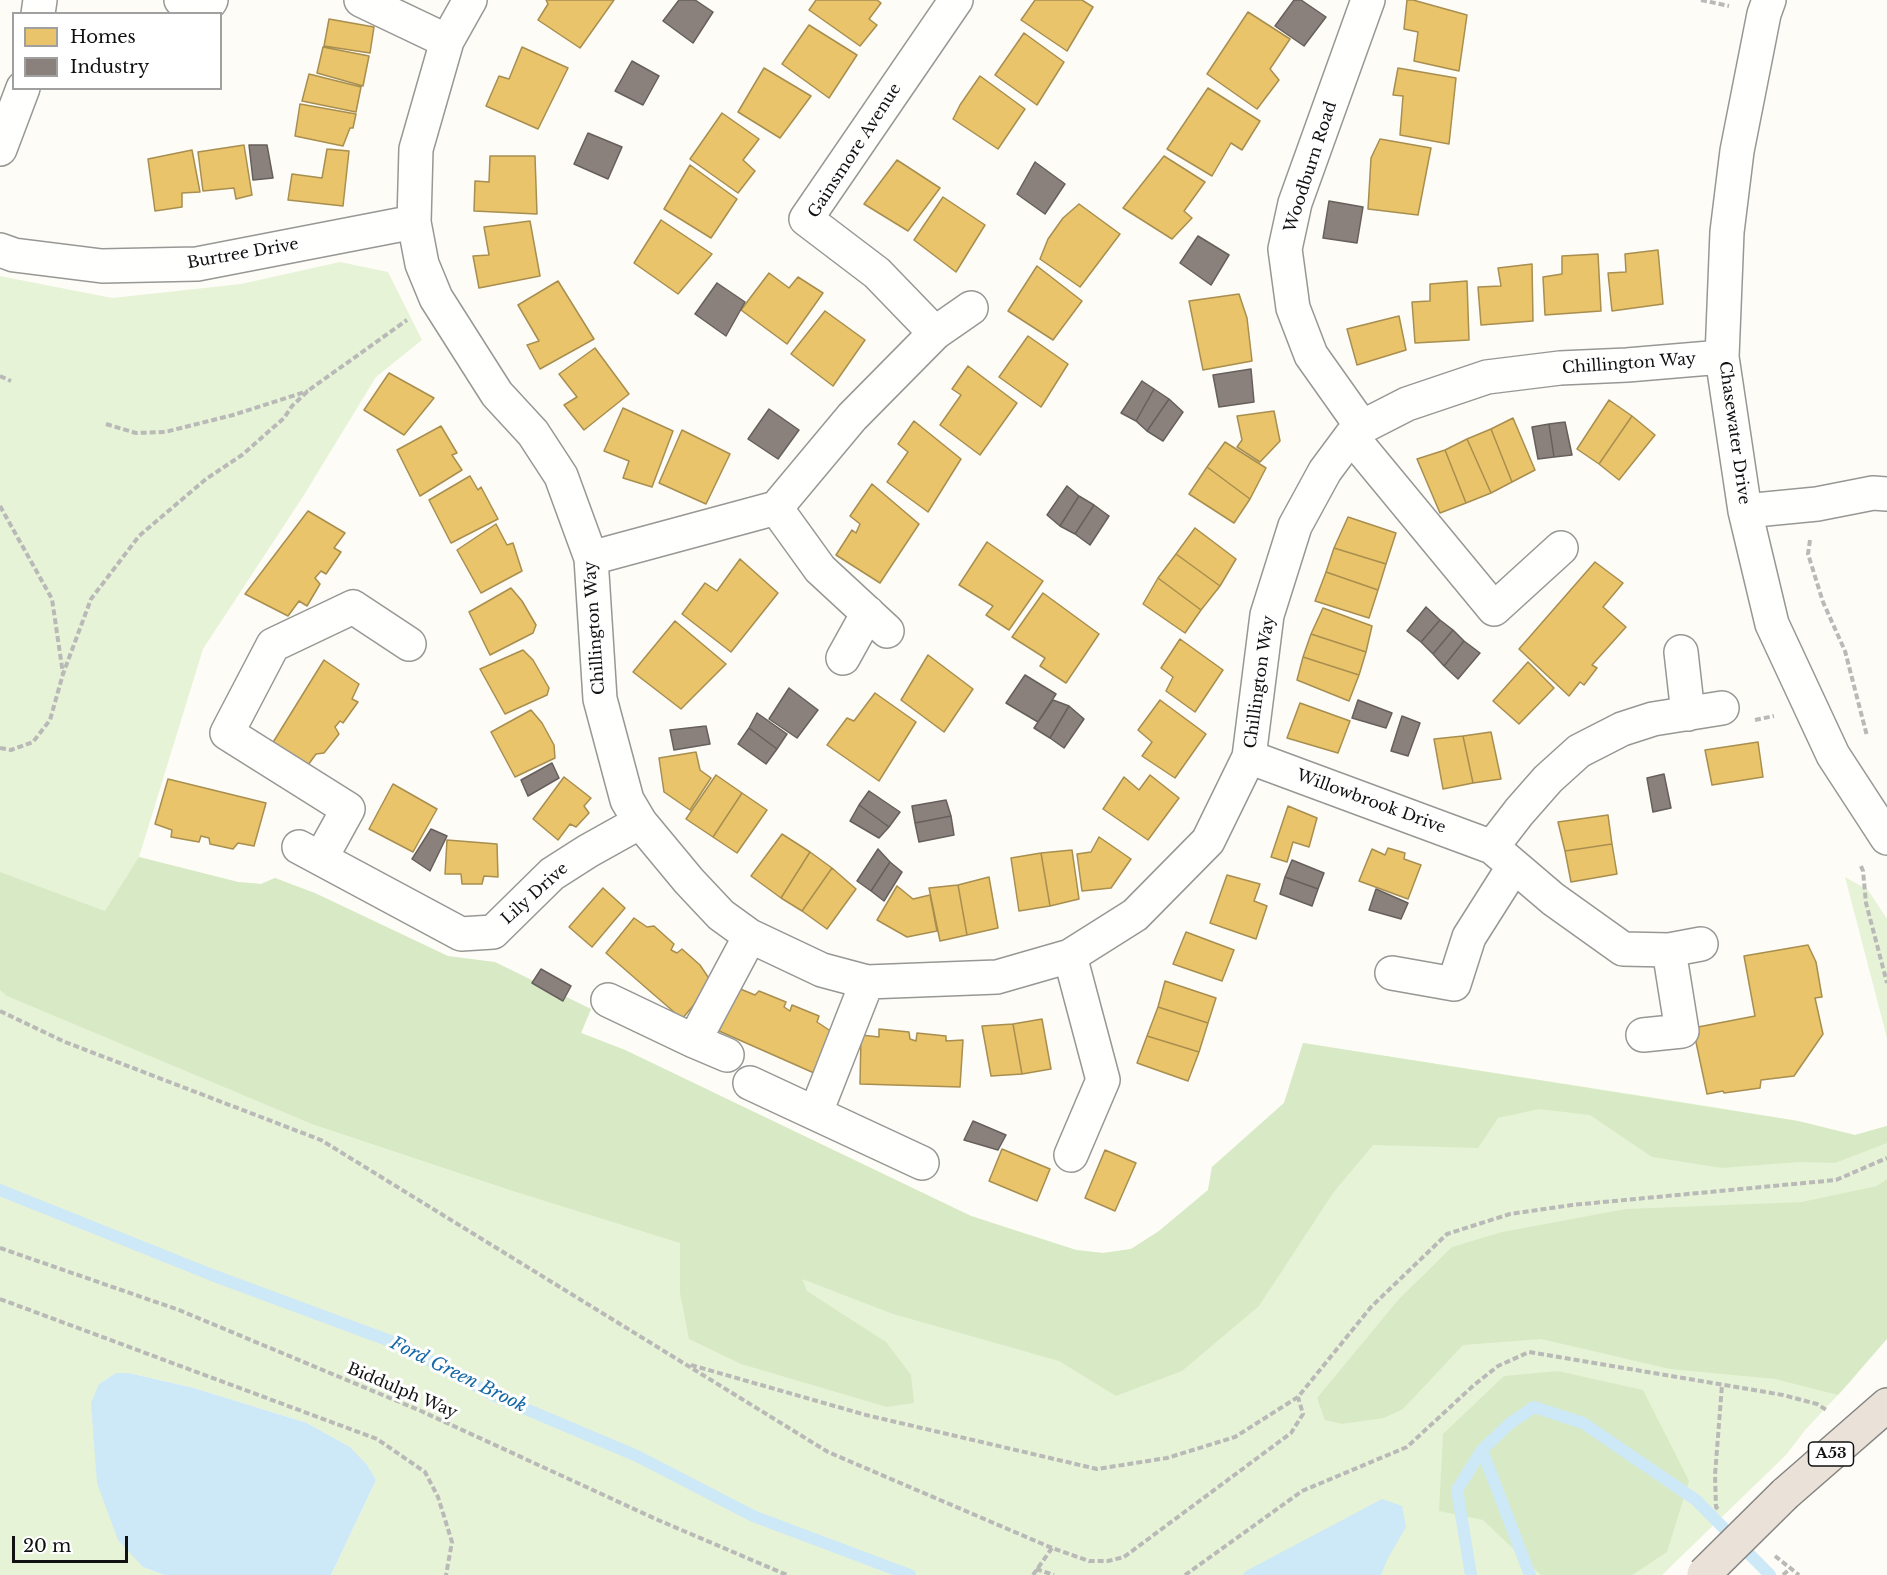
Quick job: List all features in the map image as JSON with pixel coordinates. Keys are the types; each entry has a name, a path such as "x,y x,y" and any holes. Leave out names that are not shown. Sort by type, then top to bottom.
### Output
{"highway":[{"name":"A53","path":"1704,1574 1785,1494 1877,1411"}],"street":[{"path":"361,0 447,40"},
{"name":"Chillington Way","path":"470,0 447,40 416,149 414,222 423,264 436,298 497,393 533,433 561,476 591,558 600,699 627,800 640,822 689,881 721,915 750,936 822,970 867,982 997,977 1070,957 1135,915 1208,841 1250,757 1267,615 1295,526 1325,471 1357,432 1407,404 1487,377 1722,357"},
{"name":"Gainsmore Avenue","path":"935,333 877,273 806,219 957,0"},
{"name":"Woodburn Road","path":"1368,0 1295,203 1285,249 1293,308 1311,355 1357,432 1494,609 1561,548"},
{"name":"Chasewater Drive","path":"1769,0 1764,14 1737,151 1727,232 1722,357 1745,511 1772,624 1833,755 1887,838"},
{"path":"0,149 22,90"},
{"name":"Burtree Drive","path":"0,250 14,255 102,266 197,264 414,222"},
{"path":"591,558 776,508 852,417 935,333 971,308"},
{"path":"1745,511 1817,504 1873,493 1887,494"},
{"path":"776,508 820,569 878,622 843,658"},
{"name":"Lily Drive","path":"409,644 353,607 273,645 227,734 348,809 310,852 461,934 493,932 552,874 588,850 640,822"},
{"path":"1682,652 1688,714"},
{"path":"1392,973 1454,984 1469,937 1519,812 1548,779 1579,751 1622,729 1653,719 1722,708"},
{"name":"Willowbrook Drive","path":"1250,757 1503,856 1553,899 1623,949 1670,950"},
{"path":"694,1041 750,936"},
{"path":"1643,1035 1682,1030 1670,950 1701,944"},
{"path":"1070,957 1103,1080 1071,1155"},
{"path":"816,1112 867,982"},
{"path":"608,1000 727,1055"},
{"path":"750,1083 922,1163"}],"path":[{"path":"0,748 11,750 33,742 50,720 63,674 91,599 139,536 206,479 242,455 284,417 309,390 436,298"},
{"path":"0,376 11,381"},
{"path":"105,424 136,433 165,432 233,415 309,390"},
{"path":"1817,504 1808,554 1823,602 1845,651 1868,739"},
{"path":"0,506 52,599 63,674"},
{"path":"1722,708 1745,723 1811,708"},
{"path":"1858,860 1863,871 1866,903 1887,983"},
{"path":"0,1011 65,1042 321,1140 828,1452 1052,1548 1089,1561 1124,1557 1291,1433 1303,1414 1298,1397"},
{"path":"684,1363 866,1415 1097,1469 1167,1458 1235,1437 1298,1397 1371,1307 1447,1234 1510,1214 1836,1180 1887,1158"},
{"name":"Biddulph Way","path":"0,1248 179,1310 421,1411 658,1520 787,1575"},
{"path":"0,1299 377,1439 424,1472 438,1497 452,1542 446,1575"},
{"path":"1185,1575 1302,1491 1407,1447 1498,1366 1529,1352 1783,1395 1817,1404 1877,1411"},
{"path":"1722,1385 1715,1475 1716,1507 1724,1514"},
{"path":"1033,1575 1052,1548"},
{"path":"1774,1554 1798,1575"},
{"path":"1783,1575 1791,1568"},
{"path":"1036,1569 1054,1575"}],"green space":[{"path":"340,262 388,272 422,340 376,377 304,495 203,649 139,857 238,882 261,884 275,878 326,899 466,965 591,1009 581,1033 625,1050 971,1216 1076,1250 1103,1253 1131,1249 1159,1231 1208,1190 1212,1167 1284,1103 1303,1043 1798,1121 1855,1135 1887,1126 1887,1337 1786,1455 1662,1575 331,1575 376,1480 350,1447 307,1423 194,1388 129,1373 116,1373 99,1384 143,1567 164,1575 0,1575 0,276 112,298 241,284"},
{"path":"139,857 238,882 261,884 275,878 315,893 448,956 495,962 591,1009 581,1033 625,1050 971,1216 1076,1250 1103,1253 1131,1249 1159,1231 1208,1190 1212,1167 1284,1103 1303,1043 1798,1121 1855,1135 1887,1126 1887,1143 1835,1163 1799,1162 1722,1168 1652,1157 1590,1115 1539,1109 1498,1118 1478,1148 1373,1145 1333,1193 1259,1306 1182,1371 1116,1396 1059,1361 893,1314 802,1279 807,1291 886,1342 911,1375 914,1403 887,1407 741,1364 689,1339 680,1293 680,1243 516,1192 312,1124 7,996 0,990 0,872 105,911"},
{"path":"1845,877 1868,890 1887,919 1887,1038"},
{"path":"1887,1179 1887,1339 1838,1395 1775,1379 1670,1369 1541,1339 1463,1345 1403,1409 1384,1418 1342,1424 1325,1420 1317,1398 1399,1299 1452,1247 1502,1232 1626,1209 1802,1202 1877,1186"},
{"path":"1558,1371 1643,1390 1689,1481 1667,1552 1632,1575 1541,1575 1483,1520 1439,1511 1443,1434 1504,1376"}],"water":[{"path":"116,1373 129,1373 194,1388 307,1423 350,1447 367,1465 376,1480 331,1575 164,1575 143,1567 118,1540 97,1483 91,1403 99,1384"},
{"path":"1382,1499 1402,1506 1406,1527 1381,1575 1243,1575 1246,1571"}],"building: Homes":[{"path":"546,0 614,0 580,48 538,20 548,4"},
{"path":"816,0 877,0 881,3 869,19 877,25 860,46 809,10"},
{"path":"1035,0 1082,0 1093,7 1067,51 1021,20"},
{"path":"1407,0 1467,15 1459,71 1414,61 1418,32 1404,29"},
{"path":"1248,12 1290,39 1270,69 1279,80 1257,109 1207,74"},
{"path":"329,19 374,27 370,53 324,46"},
{"path":"809,25 857,55 829,98 782,64"},
{"path":"1024,33 1064,62 1037,105 995,75"},
{"path":"323,47 369,56 363,86 317,73"},
{"path":"522,47 568,68 538,129 486,106 499,76 509,79"},
{"path":"764,68 811,96 780,138 738,112"},
{"path":"1398,68 1456,78 1449,144 1400,135 1403,96 1393,95"},
{"path":"309,74 361,87 356,112 302,101"},
{"path":"980,76 1025,109 998,149 953,119"},
{"path":"1208,88 1260,121 1242,150 1231,143 1212,176 1167,149"},
{"path":"300,104 356,114 353,128 350,128 343,146 295,136"},
{"path":"722,113 759,139 743,160 755,171 738,193 690,159"},
{"path":"1380,139 1431,148 1418,215 1368,209 1371,158"},
{"path":"244,145 252,195 236,199 234,188 203,191 198,152"},
{"path":"327,149 349,151 343,206 288,200 292,174 322,178"},
{"path":"192,150 200,192 182,193 182,207 155,211 148,159"},
{"path":"490,156 535,156 537,214 474,211 475,181 489,182"},
{"path":"1164,156 1205,182 1184,211 1192,218 1172,239 1123,208"},
{"path":"897,160 940,188 908,231 864,204"},
{"path":"690,165 737,199 711,238 664,209"},
{"path":"943,197 985,225 956,272 914,240"},
{"path":"1079,204 1120,234 1080,287 1040,259 1048,239 1063,218"},
{"path":"661,220 712,254 678,294 634,263"},
{"path":"530,221 540,276 479,288 473,256 489,255 484,227"},
{"path":"1658,250 1663,304 1612,311 1608,273 1626,272 1625,254"},
{"path":"1598,254 1601,311 1545,315 1543,277 1562,274 1562,256"},
{"path":"1532,264 1533,321 1481,325 1478,287 1501,286 1498,268"},
{"path":"1037,266 1082,301 1053,340 1008,311"},
{"path":"769,273 789,288 798,277 823,293 787,344 741,310"},
{"path":"558,281 594,339 540,369 527,345 539,341 518,305"},
{"path":"1467,281 1469,340 1415,343 1412,302 1430,301 1430,284"},
{"path":"1239,294 1247,318 1252,361 1203,370 1189,301"},
{"path":"825,311 865,340 833,386 791,354"},
{"path":"1399,316 1406,350 1357,365 1347,329"},
{"path":"1028,336 1068,364 1041,407 999,377"},
{"path":"595,348 629,394 584,430 564,405 577,397 559,374"},
{"path":"968,366 1017,403 980,455 940,425 961,395 952,389"},
{"path":"389,373 434,398 404,435 364,410"},
{"path":"1609,400 1632,416 1599,464 1577,449"},
{"path":"623,408 673,431 652,487 623,478 629,461 604,451"},
{"path":"1274,411 1280,441 1260,462 1237,447 1242,440 1237,416"},
{"path":"1632,416 1655,435 1619,480 1599,464"},
{"path":"1513,418 1535,470 1512,482 1491,429"},
{"path":"914,421 961,459 928,512 887,482 908,452 898,444"},
{"path":"441,426 457,453 452,455 462,470 420,496 397,450"},
{"path":"1491,429 1512,482 1491,493 1467,439"},
{"path":"682,430 730,454 706,504 659,483"},
{"path":"1467,439 1491,493 1466,503 1445,450"},
{"path":"1225,442 1266,468 1250,499 1207,467"},
{"path":"1445,450 1466,503 1440,513 1417,459"},
{"path":"1207,467 1250,499 1234,523 1189,494"},
{"path":"470,476 478,490 481,487 498,519 451,543 429,500"},
{"path":"872,484 919,524 880,583 836,555 852,530 856,533 860,524 850,516"},
{"path":"308,511 345,533 334,548 341,552 326,574 321,571 315,578 320,584 307,606 299,601 288,616 245,594"},
{"path":"1348,517 1396,533 1386,564 1334,548"},
{"path":"496,524 507,545 513,543 522,571 481,593 457,550"},
{"path":"1195,528 1236,559 1220,586 1176,554"},
{"path":"987,542 1043,581 1009,630 986,615 993,606 959,585"},
{"path":"1334,548 1386,564 1378,590 1326,572"},
{"path":"1176,554 1220,586 1201,610 1158,578"},
{"path":"740,559 778,593 731,652 682,614 705,583 717,591"},
{"path":"1595,562 1623,583 1603,607 1626,627 1592,665 1597,668 1584,685 1580,682 1569,696 1519,649"},
{"path":"1326,572 1378,590 1369,618 1315,601"},
{"path":"1158,578 1201,610 1185,633 1143,604"},
{"path":"511,588 522,601 536,625 533,633 490,655 469,612"},
{"path":"1043,593 1099,634 1066,683 1040,666 1045,658 1012,637"},
{"path":"1323,608 1372,626 1366,652 1311,634"},
{"path":"675,621 726,664 681,709 633,672"},
{"path":"1311,634 1366,652 1359,675 1303,657"},
{"path":"1180,639 1223,670 1195,712 1166,691 1173,677 1161,668"},
{"path":"523,650 533,660 549,688 547,695 505,714 480,669"},
{"path":"928,655 973,689 944,732 901,700"},
{"path":"1303,657 1359,675 1349,701 1297,680"},
{"path":"324,660 359,684 352,699 358,702 343,723 340,721 335,727 339,734 324,753 316,754 308,765 272,744"},
{"path":"1528,662 1554,688 1519,724 1493,701"},
{"path":"875,693 916,722 879,781 827,745 847,718 854,721"},
{"path":"1160,700 1206,734 1175,778 1142,756 1152,742 1138,730"},
{"path":"1300,703 1350,721 1338,753 1287,738"},
{"path":"531,710 542,723 554,745 555,758 515,777 491,732"},
{"path":"1491,732 1501,779 1473,783 1463,736"},
{"path":"1463,736 1473,783 1443,789 1434,739"},
{"path":"1758,742 1763,777 1712,785 1705,750"},
{"path":"696,752 700,770 711,778 690,810 664,792 659,758"},
{"path":"716,775 742,793 713,837 686,819"},
{"path":"1150,775 1179,798 1148,840 1103,809 1124,777 1139,790"},
{"path":"564,777 591,798 584,806 589,813 576,827 570,824 558,840 533,819"},
{"path":"168,779 266,803 254,846 238,843 233,849 210,844 209,838 201,836 199,842 171,837 172,830 155,824"},
{"path":"393,784 437,809 413,852 369,829"},
{"path":"742,793 767,810 737,853 713,837"},
{"path":"1288,806 1317,818 1309,847 1293,842 1287,862 1271,857"},
{"path":"1608,815 1612,844 1565,851 1558,822"},
{"path":"782,834 810,852 781,898 751,876"},
{"path":"1099,837 1131,859 1111,888 1082,891 1077,854 1091,852"},
{"path":"447,840 497,844 498,877 484,876 482,884 462,884 461,874 445,874"},
{"path":"1612,844 1617,874 1571,882 1565,851"},
{"path":"1388,848 1405,853 1404,859 1421,865 1408,899 1359,881 1372,849 1385,855"},
{"path":"1072,850 1079,899 1050,906 1041,853"},
{"path":"810,852 832,868 802,911 781,898"},
{"path":"1041,853 1050,906 1019,911 1011,858"},
{"path":"832,868 856,889 827,929 802,911"},
{"path":"1227,875 1260,884 1254,901 1267,906 1256,939 1210,923"},
{"path":"989,877 998,928 967,935 958,885"},
{"path":"958,885 967,935 940,941 929,888"},
{"path":"897,886 913,899 930,895 937,931 907,937 877,920"},
{"path":"603,888 625,908 592,947 569,927"},
{"path":"634,918 647,927 654,926 674,944 671,950 677,953 682,949 700,965 712,983 682,1019 606,953"},
{"path":"1186,932 1234,950 1222,981 1173,964"},
{"path":"1808,945 1816,962 1822,997 1815,998 1823,1034 1794,1076 1761,1080 1760,1088 1707,1094 1693,1028 1755,1016 1744,956"},
{"path":"1165,981 1216,998 1208,1023 1158,1007"},
{"path":"738,988 755,995 759,991 786,1002 784,1007 790,1011 792,1005 819,1016 817,1022 832,1032 814,1073 719,1031"},
{"path":"1158,1007 1208,1023 1199,1052 1147,1036"},
{"path":"1042,1019 1051,1069 1022,1074 1013,1024"},
{"path":"1013,1024 1022,1074 991,1076 982,1026"},
{"path":"879,1029 909,1032 910,1039 916,1041 917,1033 946,1036 946,1041 963,1040 960,1087 860,1084 861,1035 879,1037"},
{"path":"1147,1036 1199,1052 1188,1081 1137,1063"},
{"path":"1002,1149 1050,1169 1037,1201 989,1181"},
{"path":"1105,1150 1136,1163 1115,1211 1085,1198"}],"building: Industry":[{"path":"679,0 695,0 713,12 693,43 663,21"},
{"path":"1294,0 1301,0 1326,17 1304,46 1275,26"},
{"path":"632,61 659,76 643,105 615,91"},
{"path":"588,133 622,147 608,179 574,164"},
{"path":"249,145 267,145 273,178 253,180"},
{"path":"1035,162 1065,184 1045,214 1017,194"},
{"path":"1329,201 1363,207 1357,243 1323,238"},
{"path":"1198,236 1229,255 1211,285 1180,263"},
{"path":"717,283 745,302 726,336 695,314"},
{"path":"1251,369 1254,402 1219,407 1213,375"},
{"path":"1142,381 1154,389 1136,421 1121,413"},
{"path":"1154,389 1169,399 1147,431 1136,421"},
{"path":"1169,399 1183,412 1163,441 1147,431"},
{"path":"769,409 799,430 778,459 748,439"},
{"path":"1565,422 1572,455 1554,457 1549,424"},
{"path":"1549,424 1554,457 1538,459 1532,427"},
{"path":"1067,486 1079,496 1060,526 1047,515"},
{"path":"1079,496 1094,505 1075,534 1060,526"},
{"path":"1094,505 1109,516 1090,545 1075,534"},
{"path":"1426,607 1440,620 1421,642 1407,631"},
{"path":"1440,620 1453,630 1433,654 1421,642"},
{"path":"1453,630 1464,641 1444,666 1433,654"},
{"path":"1464,641 1480,653 1458,679 1444,666"},
{"path":"1025,675 1056,694 1038,722 1006,703"},
{"path":"789,688 818,710 797,738 769,719"},
{"path":"1053,700 1069,706 1050,738 1034,728"},
{"path":"1358,700 1392,713 1386,728 1352,718"},
{"path":"1069,706 1084,719 1064,748 1050,738"},
{"path":"757,713 787,734 777,749 749,728"},
{"path":"1402,716 1420,723 1408,756 1391,751"},
{"path":"706,726 710,744 674,750 670,730"},
{"path":"749,728 777,749 766,764 738,744"},
{"path":"552,763 559,778 528,796 521,780"},
{"path":"1664,774 1671,808 1653,812 1647,778"},
{"path":"869,791 900,812 889,827 859,805"},
{"path":"946,800 951,816 915,823 912,806"},
{"path":"859,805 889,827 879,838 850,821"},
{"path":"951,816 954,835 919,842 915,823"},
{"path":"431,829 447,836 430,871 412,859"},
{"path":"878,849 890,862 871,891 857,881"},
{"path":"1292,860 1324,873 1318,889 1285,877"},
{"path":"890,862 902,872 884,901 871,891"},
{"path":"1285,877 1318,889 1312,906 1280,894"},
{"path":"1376,889 1408,903 1401,919 1369,910"},
{"path":"541,969 571,986 563,1001 532,983"},
{"path":"973,1121 1006,1135 998,1150 964,1140"}],"waterway":[{"name":"Ford Green Brook","path":"0,1190 212,1275 401,1345 495,1396 637,1456 753,1516 910,1575"},
{"name":"Ford Green Brook","path":"1471,1575 1457,1490 1482,1450 1509,1424 1534,1407 1583,1423 1696,1500 1770,1575"},
{"name":"Ford Green Brook","path":"1482,1450 1530,1575"}]}
